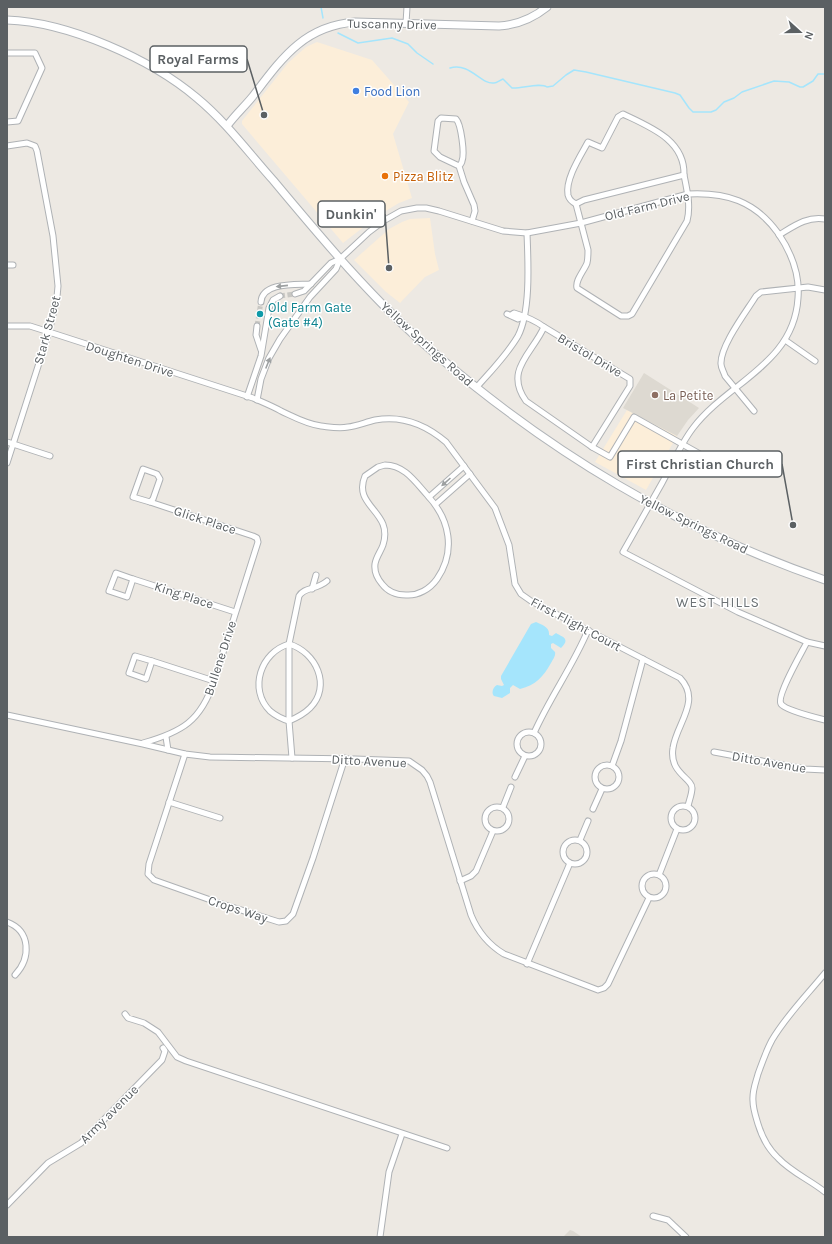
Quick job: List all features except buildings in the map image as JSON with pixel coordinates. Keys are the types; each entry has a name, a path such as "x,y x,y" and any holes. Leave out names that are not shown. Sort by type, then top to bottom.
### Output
{"main road":[{"name":"Tuscanny Drive","path":"227,126 282,58 296,44 311,34 325,28 343,23 509,25 529,19 547,7"},
{"name":"Yellow Springs Road","path":"7,20 47,26 83,36 130,55 163,74 197,97 227,126 340,259 392,314 476,388 527,427 561,450 593,471 651,504 694,526 748,550 825,580"}],"street":[{"path":"406,23 407,7"},
{"path":"7,53 35,53 42,68 18,121 7,122"},
{"path":"623,114 659,132 669,140 680,156 684,169 688,194 689,211 687,221 632,314 628,316 621,316 577,288 576,284 587,263 588,250 576,204 570,200 568,190 573,172 588,142 602,148 618,117 623,114"},
{"path":"459,166 463,155 459,123 456,119 441,118 438,121 434,151 440,157 459,166 474,205 475,211 472,221"},
{"name":"Stark Street","path":"7,146 27,143 35,146 37,151 53,236 58,286 57,298 49,332 7,463"},
{"path":"576,204 584,200 684,175"},
{"name":"Old Farm Drive","path":"340,259 385,220 401,212 417,208 426,208 503,231 527,233 581,223 688,194 707,193 742,202 765,217 780,235 792,258 799,288 796,314 788,335 768,361 700,420 682,444 651,504 623,552 738,612 807,642"},
{"path":"780,235 802,221 810,219 825,219"},
{"path":"476,388 512,345 518,335 524,317 527,288 527,233"},
{"path":"295,294 304,291 331,263 340,259"},
{"path":"252,398 269,358 280,339 310,297 336,269 340,259"},
{"path":"261,302 263,294 268,289 311,284"},
{"path":"754,410 725,376 722,369 722,354 729,340 756,296 761,292 768,290 808,287 825,290"},
{"path":"252,398 269,308 273,300 280,296"},
{"name":"Bristol Drive","path":"509,314 514,313 537,322 630,379 630,386 592,447"},
{"name":"Doughten Drive","path":"7,326 30,326 252,398"},
{"path":"257,326 256,335 261,352"},
{"name":"Bristol Drive","path":"544,327 521,364 518,376 520,390 526,401 592,447 610,457 634,417 682,444"},
{"path":"785,340 815,361"},
{"name":"First Flight Court","path":"252,398 303,422 319,426 338,428 375,420 389,419 411,421 428,428 446,442 494,508 509,545 517,590 531,601 680,678 687,689 688,706 673,746 672,759 678,772 691,784 692,788 688,806"},
{"path":"7,442 50,456"},
{"path":"682,444 723,467"},
{"path":"393,465 410,475 436,504 443,516 449,546 447,561 442,572 433,585 422,592 410,595 400,595 391,592 378,578 375,570 375,564 386,536 381,518 365,500 362,486 365,476 378,467 393,465"},
{"path":"429,497 464,466"},
{"name":"Glick Place","path":"150,502 153,499 160,479 157,474 143,469 133,497 253,536 258,539"},
{"path":"436,504 470,474"},
{"name":"Bullene Drive","path":"143,744 166,736 182,728 194,718 210,695 258,539"},
{"name":"King Place","path":"133,579 127,597 109,591 116,573 236,612"},
{"path":"312,589 316,575"},
{"path":"292,758 289,721 289,644 301,592 322,586 327,581"},
{"path":"534,733 543,712 580,649 588,630"},
{"path":"825,646 807,642 786,682 780,699 780,704 783,707 798,713 825,720"},
{"path":"289,644 301,649 316,664 320,685 318,695 311,708 289,721 279,717 266,706 259,688 261,669 266,659 282,646 289,644"},
{"path":"152,661 146,679 129,673 135,656 152,661 214,681"},
{"path":"612,766 621,741 643,659"},
{"name":"Ditto Avenue","path":"7,715 185,754 210,757 345,758 409,761 428,776 470,916 482,935 497,950 527,964 598,990 601,990 608,984 649,898"},
{"path":"524,733 534,733 539,736 541,742 540,748 537,753 531,756 525,756 518,749 518,740 524,733"},
{"path":"166,736 168,750"},
{"name":"Ditto Avenue","path":"714,752 805,770 825,770"},
{"name":"Crops Way","path":"185,754 149,864 148,874 154,880 279,922 283,922 290,918 295,910 345,758"},
{"path":"515,777 525,756"},
{"path":"602,766 612,766 617,770 619,776 618,782 614,787 608,790 602,789 595,782 595,772 602,766"},
{"path":"503,808 511,787"},
{"path":"593,809 602,789"},
{"path":"169,802 220,818"},
{"path":"496,806 503,808 508,812 510,818 509,824 505,829 499,832 493,831 487,827 485,821 486,814 490,809 496,806"},
{"path":"678,806 688,806 694,813 694,823 687,829 678,829 671,822 671,813 678,806"},
{"path":"580,840 588,821"},
{"path":"659,874 678,829"},
{"path":"460,881 471,876 476,871 493,831"},
{"path":"571,840 580,840 586,847 586,856 579,863 570,863 562,853 564,845 571,840"},
{"path":"527,964 570,863"},
{"path":"650,874 659,874 666,881 666,891 659,898 649,898 642,891 643,881 650,874"},
{"path":"7,922 18,929 25,939 25,959 20,970 15,975"},
{"path":"825,973 782,1025 772,1041 762,1062 754,1086 753,1101 755,1115 766,1144 789,1168 811,1181 825,1192"},
{"path":"125,1014 128,1018 144,1023 158,1032 177,1057 186,1061 402,1134 448,1148"},
{"name":"Army avenue","path":"7,1205 48,1163 81,1143 162,1060 165,1051 163,1048"},
{"path":"380,1237 389,1172 402,1134"},
{"path":"653,1216 668,1220 686,1237"}],"shaded area":[{"path":"317,42 372,60 409,102 393,134 412,198 399,203 379,215 343,243 242,124 242,121 288,63 306,47"},
{"path":"430,218 435,254 439,270 425,277 400,303 386,292 354,260 389,229 410,219"},
{"name":"La Petite","path":"644,373 699,408 688,420 677,436 623,408"},
{"path":"627,410 677,436 646,490 595,462"},
{"path":"570,1230 573,1231 582,1237 563,1237"}],"water":[{"path":"536,622 547,628 549,635 552,636 556,633 563,637 565,640 564,645 561,648 553,643 551,644 551,648 555,652 555,656 545,672 535,683 520,689 513,685 510,688 510,693 502,698 494,696 493,692 496,686 504,685 501,676 531,624"}],"waterway":[{"path":"321,7 323,18"},
{"path":"338,33 358,43 392,38 408,44 417,53 433,64"},
{"path":"450,68 463,68 489,83 495,83 503,79 512,88 535,85 547,87 553,86 574,70 586,72 675,93 680,95 693,112 711,112 716,110 724,102 734,98 742,92 774,81 789,82 803,87 813,81 818,74 825,74"}],"tunnel":[{"path":"280,296 295,294"},
{"path":"257,326 261,302"}],"place":[{"name":"Food Lion","path":"356,91"},
{"name":"Royal Farms","path":"264,115"},
{"name":"Pizza Blitz","path":"385,176"},
{"name":"Dunkin'","path":"389,268"},
{"name":"Old Farm Gate (Gate #4)","path":"260,314"},
{"name":"La Petite","path":"655,395"},
{"name":"First Christian Church","path":"793,525"}],"district":[{"name":"WEST HILLS","path":"718,602"}]}
